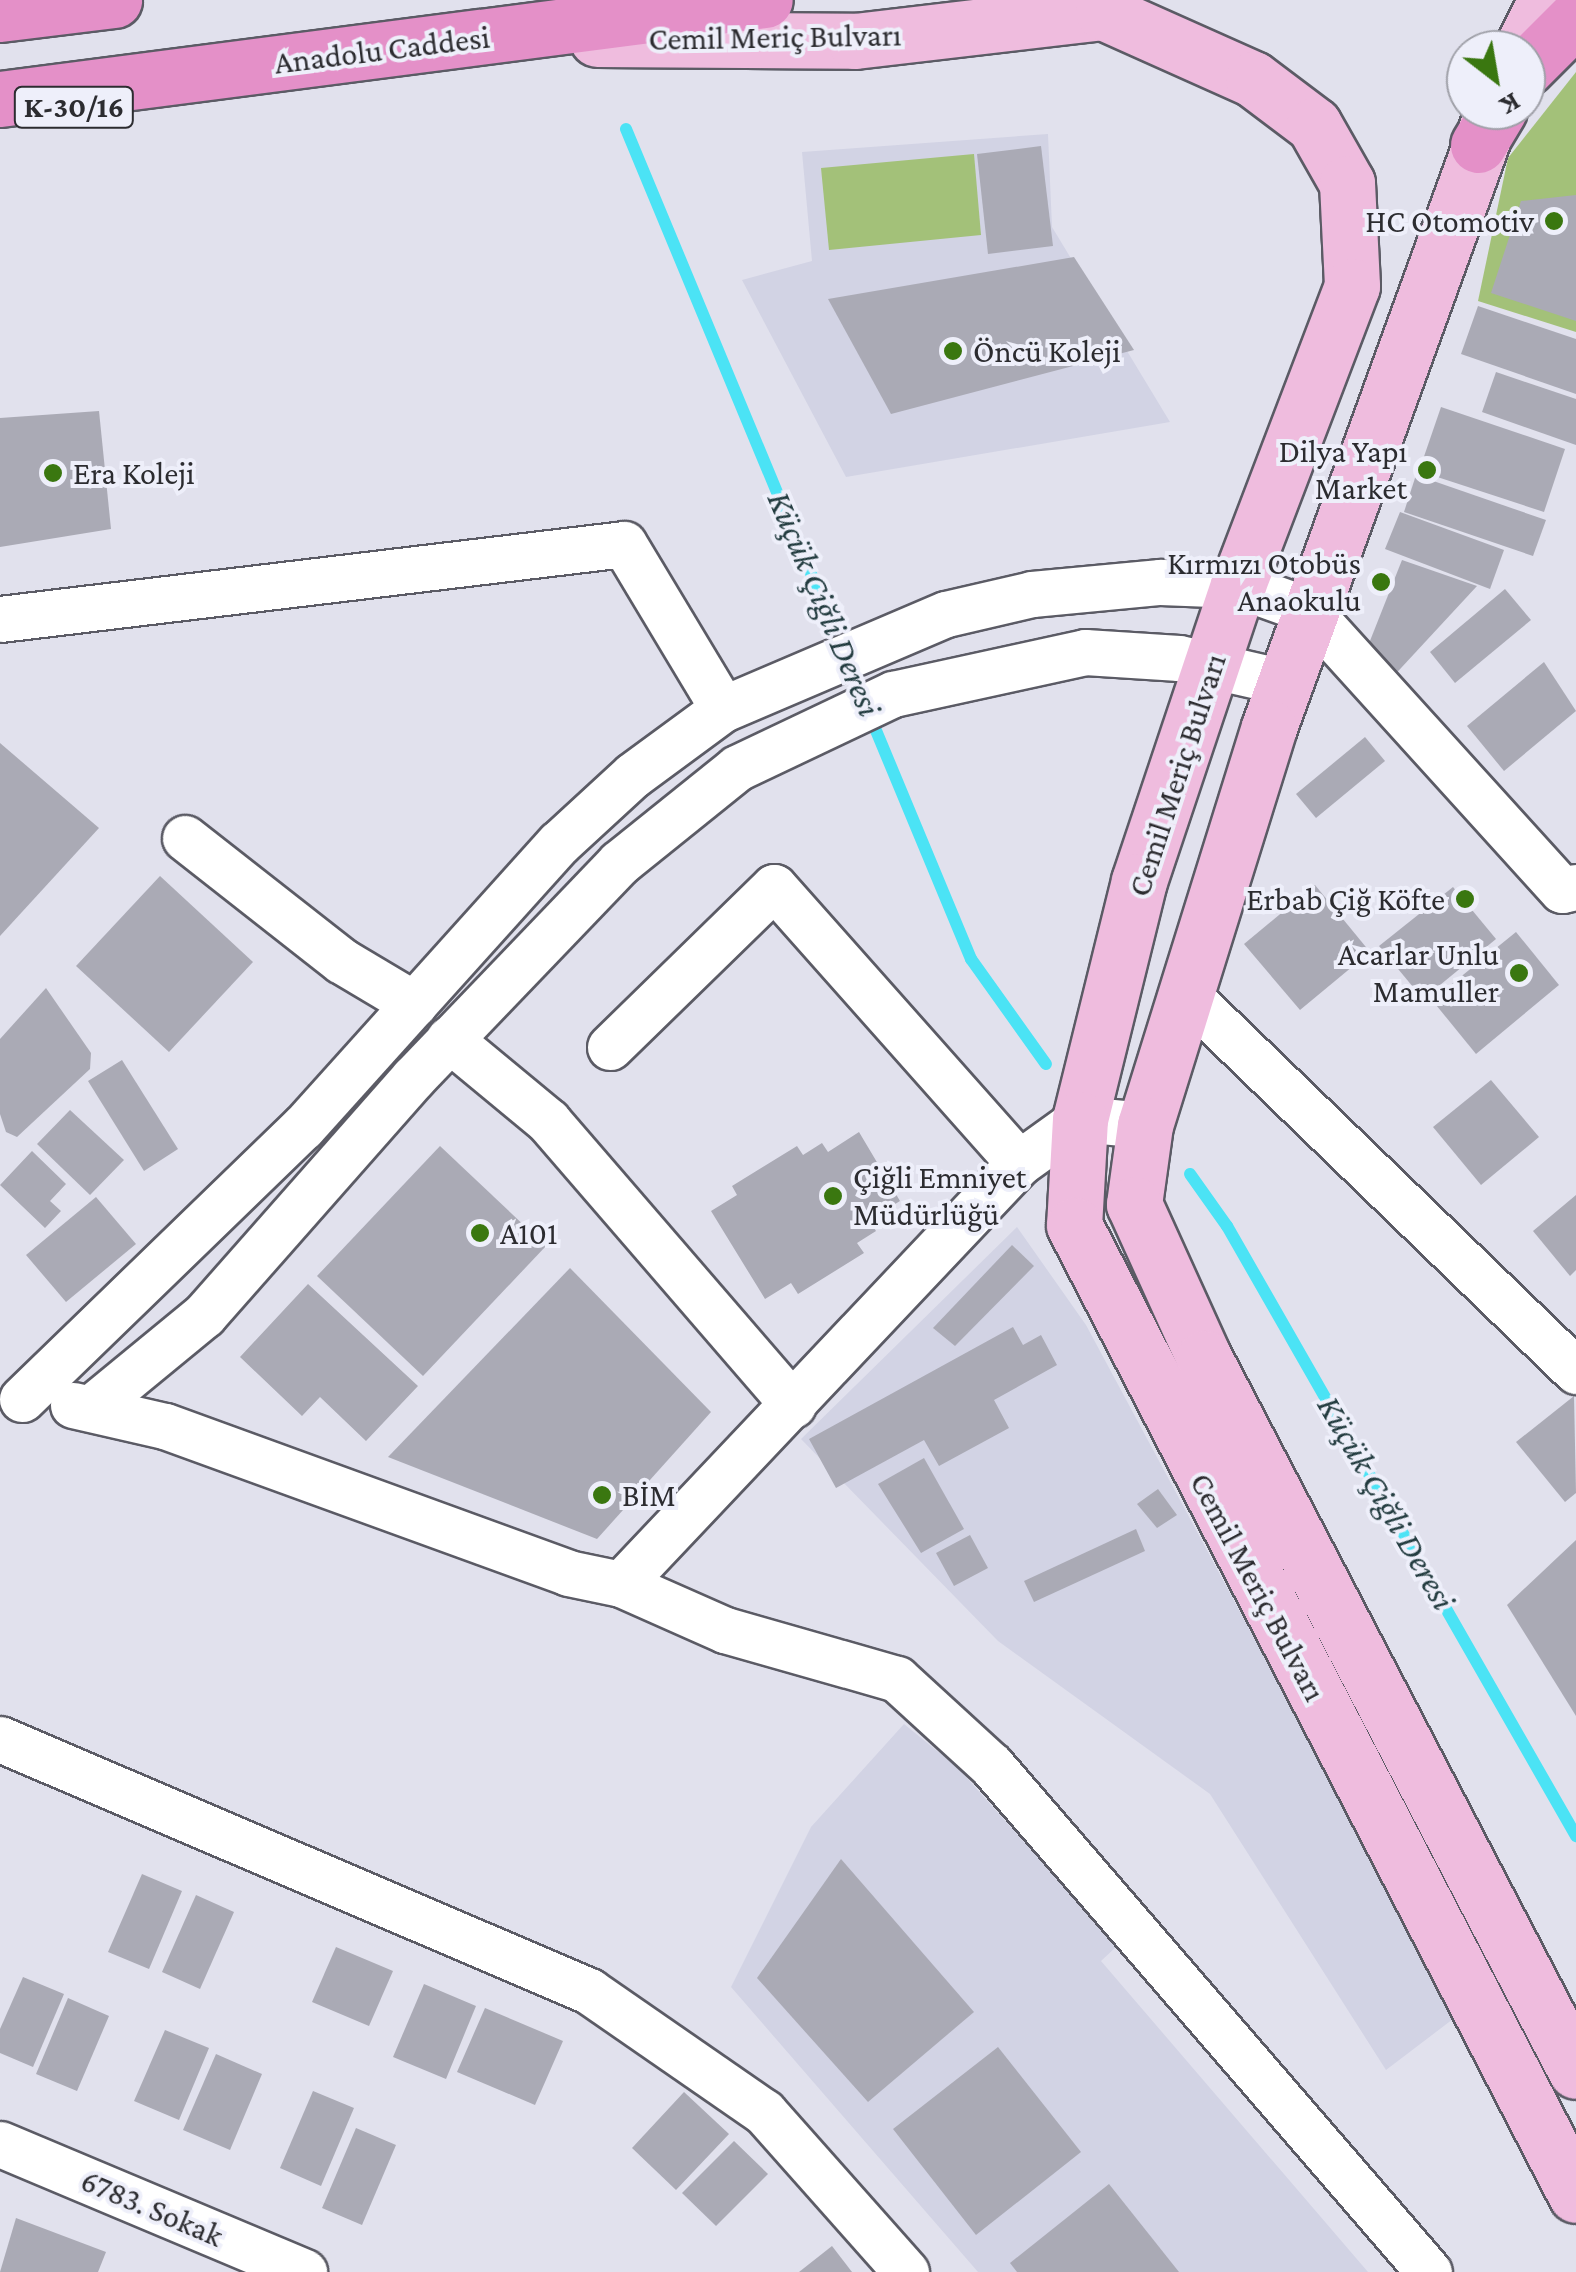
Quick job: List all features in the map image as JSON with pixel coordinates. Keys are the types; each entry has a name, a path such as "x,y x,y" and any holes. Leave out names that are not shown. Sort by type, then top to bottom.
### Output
{"highway":[{"path":"0,14 114,0"},
{"name":"Anadolu Caddesi","path":"0,99 765,0"},
{"path":"1546,48 1576,18"},
{"name":"K-30/16","path":"0,134 148,80"}],"main road":[{"path":"1531,30 1546,0"},
{"name":"Cemil Meriç Bulvarı","path":"478,38 855,41 1103,12 1253,80 1314,125 1347,183 1352,286 1238,585 1139,881 1080,1119 1074,1225 1576,2195"},
{"name":"Cemil Meriç Bulvarı","path":"1487,130 1284,682 1145,1126 1134,1204 1204,1358 1576,2071"}],"street":[{"path":"0,618 624,544 723,709"},
{"path":"11,1405 133,1298 414,1004 559,843 723,709 906,629 1032,594 1160,582 1238,585 1308,610 1571,894"},
{"path":"92,1407 204,1315 449,1039 672,814 806,732 928,684 1085,652 1214,664 1284,682"},
{"path":"185,838 342,961 414,1004"},
{"path":"610,1047 774,886 1019,1163"},
{"path":"1185,992 1576,1372"},
{"path":"449,1039 548,1121 793,1406"},
{"path":"621,1584 1019,1163 1080,1119 1145,1126"},
{"path":"11,1405 92,1407 165,1426 568,1573 621,1584 725,1630 897,1678 991,1765 1429,2272"},
{"path":"0,1740 590,1991 764,2112 906,2272"},
{"name":"6783. Sokak","path":"0,2144 304,2272"}],"shaded area":[{"name":"Öncü Koleji","path":"1048,134 1052,227 1170,422 846,477 742,280 812,261 802,152"},
{"path":"1017,1227 1086,1325 1457,2016 1386,2070 1210,1794 998,1641 801,1439"},
{"path":"904,1724 958,1768 1117,1946 1101,1961 1368,2272 978,2272 731,1987 811,1827"}],"green space":[{"path":"1576,72 1576,332 1478,301 1508,158 1530,130 1546,130 1546,110"},
{"path":"974,154 981,235 829,250 821,168"}],"building":[{"path":"1041,146 1053,246 988,254 977,154"},
{"path":"1576,195 1576,321 1491,293 1521,201"},
{"path":"1074,257 1134,350 891,414 828,299"},
{"path":"1478,306 1576,339 1576,394 1461,354"},
{"path":"1496,372 1576,399 1576,445 1482,412"},
{"path":"1441,407 1565,449 1544,512 1419,471"},
{"name":"Era Koleji","path":"99,411 111,529 0,547 0,418"},
{"path":"1416,475 1546,520 1533,556 1404,512"},
{"path":"1400,512 1504,550 1490,589 1385,549"},
{"path":"1402,560 1477,586 1389,681 1364,656"},
{"path":"1505,589 1531,620 1455,683 1430,652"},
{"path":"1544,662 1576,711 1504,771 1467,726"},
{"path":"1365,737 1385,761 1316,818 1296,794"},
{"path":"0,743 99,828 0,936"},
{"path":"160,876 253,962 169,1052 76,966"},
{"path":"1315,885 1370,952 1300,1010 1244,944"},
{"path":"1453,887 1496,939 1423,999 1379,946"},
{"path":"1516,932 1559,985 1476,1054 1432,1000"},
{"path":"46,988 91,1053 90,1069 17,1137 6,1132 0,1114 0,1039"},
{"path":"122,1060 178,1149 144,1171 88,1081"},
{"path":"1491,1080 1539,1137 1481,1185 1433,1127"},
{"path":"70,1110 124,1160 90,1195 37,1144"},
{"path":"859,1132 900,1201 869,1220 876,1231 857,1243 864,1253 798,1294 791,1283 765,1299 711,1211 737,1195 732,1186 797,1146 803,1155 822,1143 828,1152"},
{"path":"440,1146 546,1246 423,1376 317,1276"},
{"path":"32,1151 66,1184 50,1201 61,1211 45,1228 0,1185"},
{"path":"1576,1195 1576,1270 1570,1276 1533,1231"},
{"path":"96,1197 136,1244 66,1302 26,1255"},
{"path":"1012,1245 1034,1266 955,1346 933,1328"},
{"path":"570,1268 711,1412 597,1539 388,1457"},
{"path":"308,1284 418,1386 366,1441 320,1397 302,1416 240,1357"},
{"path":"1013,1327 1023,1345 1041,1335 1057,1365 994,1400 1009,1428 939,1466 924,1440 836,1488 809,1439"},
{"path":"1574,1396 1576,1493 1565,1502 1516,1442"},
{"path":"924,1458 964,1529 921,1553 878,1484"},
{"path":"1158,1489 1177,1515 1157,1528 1137,1504"},
{"path":"1136,1529 1145,1551 1034,1602 1024,1581"},
{"path":"970,1535 988,1568 954,1586 936,1553"},
{"path":"1576,1540 1576,1716 1507,1605"},
{"path":"841,1859 974,2012 868,2102 757,1978"},
{"path":"142,1874 182,1891 149,1969 108,1952"},
{"path":"196,1895 234,1912 200,1989 162,1972"},
{"path":"336,1947 393,1971 369,2026 312,2002"},
{"path":"23,1977 64,1994 33,2067 0,2053 0,2029"},
{"path":"424,1984 476,2006 446,2079 393,2057"},
{"path":"68,1998 109,2016 77,2091 36,2074"},
{"path":"485,2008 563,2041 535,2105 457,2072"},
{"path":"165,2030 209,2048 179,2120 134,2101"},
{"path":"998,2047 1081,2152 976,2235 893,2129"},
{"path":"216,2054 262,2074 230,2150 183,2130"},
{"path":"313,2091 354,2108 321,2186 280,2168"},
{"path":"684,2092 729,2134 676,2190 632,2148"},
{"path":"356,2128 396,2145 362,2225 322,2208"},
{"path":"734,2141 768,2174 716,2226 682,2193"},
{"path":"1109,2184 1179,2272 1017,2272 1010,2263"},
{"path":"16,2218 106,2252 98,2272 0,2272"},
{"path":"832,2246 852,2272 799,2272"}],"waterway":[{"name":"Küçük Çiğli Deresi","path":"626,129 971,959 1046,1064"},
{"name":"Küçük Çiğli Deresi","path":"1190,1174 1227,1226 1576,1836"}],"place":[{"name":"HC Otomotiv","path":"1554,221"},
{"name":"Öncü Koleji","path":"953,351"},
{"name":"Dilya Yapı Market","path":"1427,470"},
{"name":"Era Koleji","path":"53,473"},
{"name":"Kırmızı Otobüs Anaokulu","path":"1381,582"},
{"name":"Erbab Çiğ Köfte","path":"1465,899"},
{"name":"Acarlar Unlu Mamuller","path":"1519,973"},
{"name":"Çiğli Emniyet Müdürlüğü","path":"833,1196"},
{"name":"A101","path":"480,1233"},
{"name":"BİM","path":"602,1495"}]}
